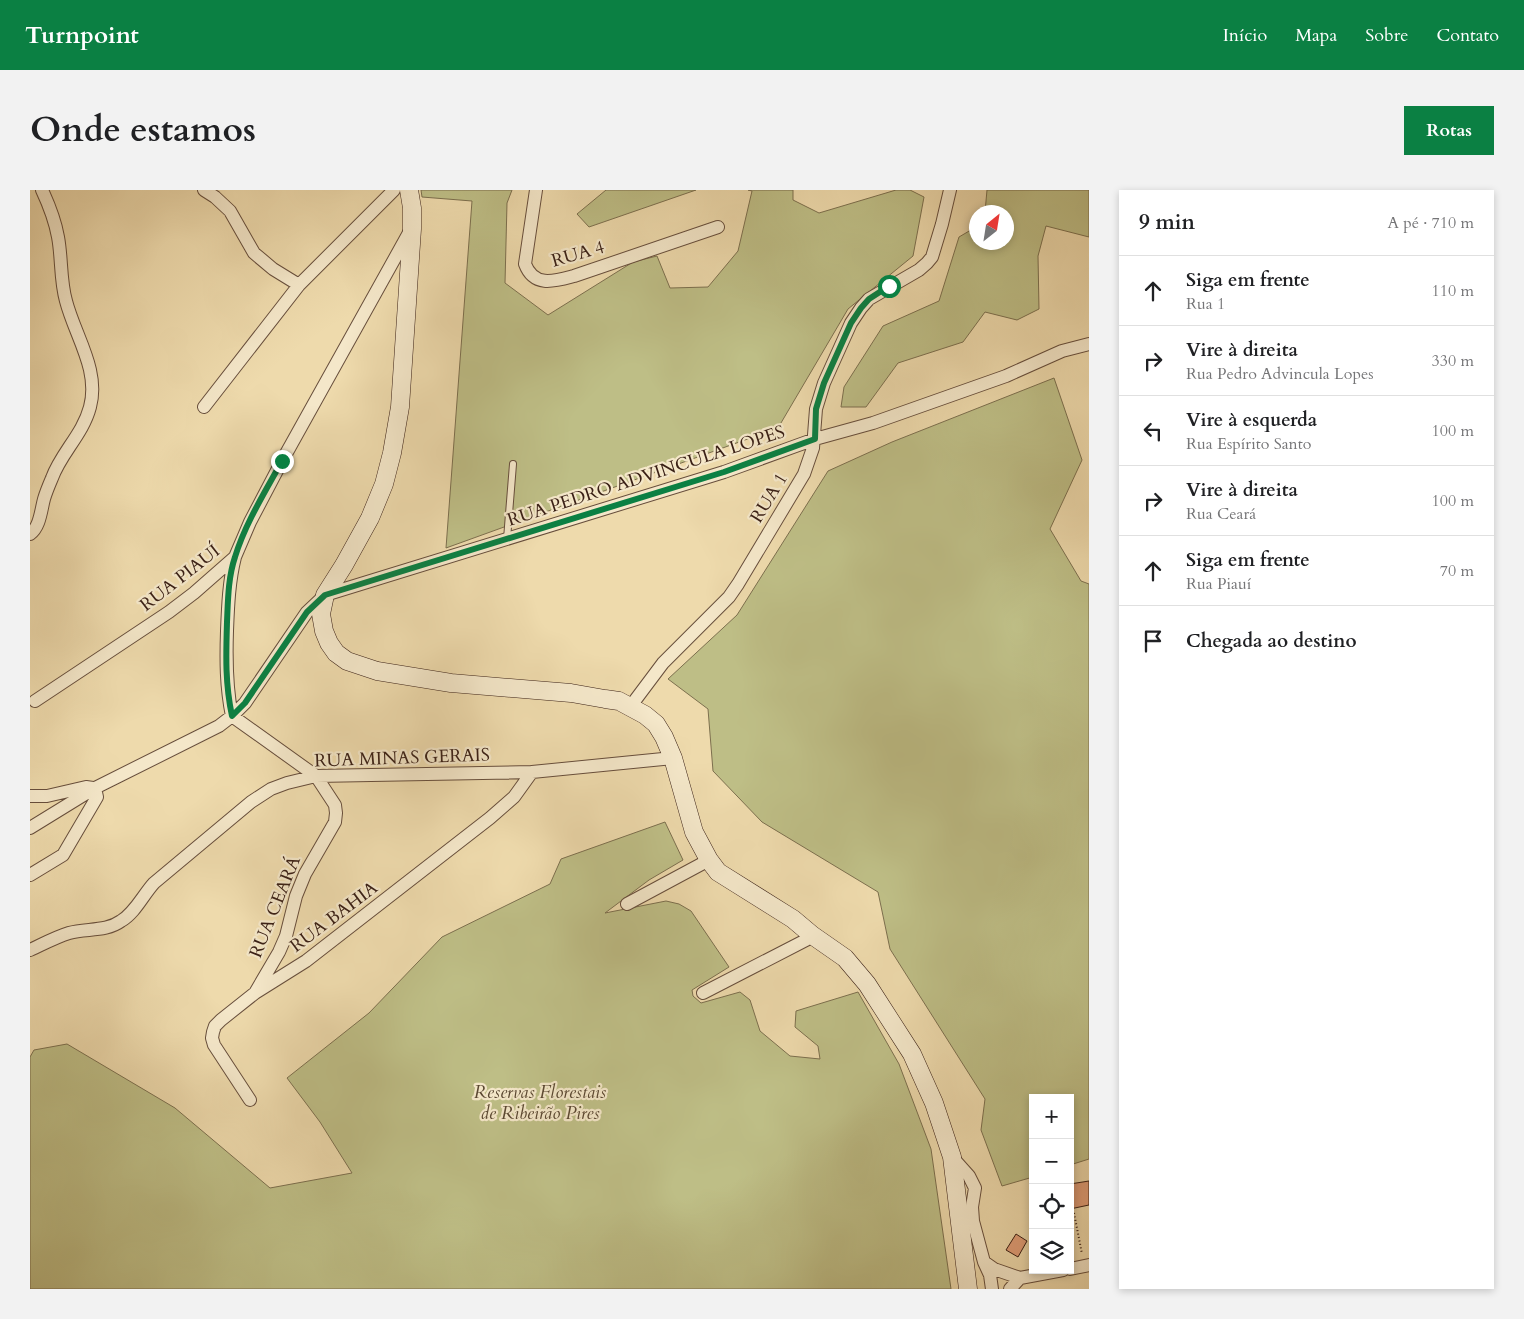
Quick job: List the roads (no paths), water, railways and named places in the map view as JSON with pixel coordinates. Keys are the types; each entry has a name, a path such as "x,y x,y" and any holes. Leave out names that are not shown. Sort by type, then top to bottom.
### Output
{"main road":[{"path":"409,190 412,208 412,229 400,407 392,453 384,484 370,518 344,566 325,595 321,614 324,631 336,653 347,661 377,671 451,683 571,692 619,701 645,715 656,724 673,758 694,832 709,860 718,872 793,919 845,958 867,984 912,1054 934,1103 952,1158 968,1289"}],"street":[{"path":"30,534 39,520 54,473 84,425 90,406 92,390 89,365 66,301 58,237 51,208 42,190"},
{"path":"204,190 230,211 254,253 273,269 299,285"},
{"path":"204,407 299,285 394,190"},
{"name":"RUA 4","path":"536,190 525,264 528,272 542,281 553,282 574,276 718,227"},
{"name":"RUA 1","path":"630,707 663,663 718,609 738,584 804,474 815,439 816,409 824,383 851,323 869,299 928,263 932,257 942,224 950,190"},
{"name":"RUA PIAUÍ","path":"36,701 169,612 235,557 250,522 282,461 412,229"},
{"name":"RUA PEDRO ADVINCULA LOPES","path":"325,595 724,472 815,439 873,423 1006,376 1062,351 1089,344"},
{"path":"232,716 228,698 226,668 228,596 230,576 235,557"},
{"path":"30,828 95,788 218,726 232,716 245,703 307,612 325,595"},
{"name":"RUA CEARÁ","path":"232,716 316,776 335,805 336,813 335,822 305,874 296,896 286,936 279,952 255,993"},
{"name":"RUA MINAS GERAIS","path":"30,950 70,932 110,927 122,921 154,883 252,802 271,790 288,783 316,776 532,772 673,758"},
{"name":"RUA BAHIA","path":"250,1100 214,1044 212,1038 215,1026 255,993 306,961 490,818 514,797 532,772"},
{"path":"30,796 47,796 86,787 95,788"},
{"path":"30,875 62,855 97,797 95,788"},
{"path":"627,904 709,860"},
{"path":"704,993 806,940 812,935"},
{"path":"952,1158 969,1176 975,1188 972,1207 973,1222 984,1262 990,1276 992,1289"},
{"path":"984,1262 994,1270 1020,1278 1042,1274"},
{"path":"1074,1268 1087,1266"},
{"path":"1010,1289 1020,1278"}],"lane":[{"path":"507,539 513,464"}],"park label":[{"name":"Reservas Florestais de Ribeirão Pires","path":"540,1102"}]}
